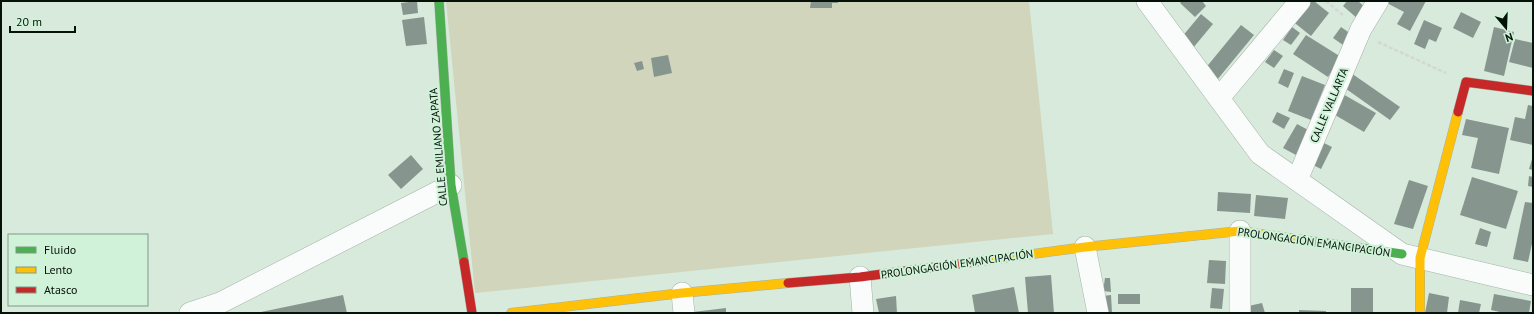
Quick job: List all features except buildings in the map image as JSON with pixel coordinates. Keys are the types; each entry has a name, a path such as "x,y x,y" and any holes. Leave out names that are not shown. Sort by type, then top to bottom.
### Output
{"street":[{"name":"CALLE EMILIANO ZAPATA","path":"439,1 451,185 472,313"},
{"name":"PROLONGACIÓN EMANCIPACIÓN","path":"1147,1 1260,154 1411,256"},
{"path":"1219,98 1300,1"},
{"name":"CALLE VALLARTA","path":"1297,180 1361,29 1378,1"},
{"path":"1420,313 1411,256 1466,82 1533,91"},
{"path":"190,313 220,303 451,185"},
{"path":"1240,231 1240,313"},
{"name":"PROLONGACIÓN EMANCIPACIÓN","path":"511,313 683,303 1085,246 1240,231 1411,256 1533,285"},
{"path":"1085,246 1098,313"},
{"path":"860,277 863,313"}],"path":[{"path":"1326,1 1378,42 1466,82"}],"green space":[{"path":"446,1 1029,1 1053,234 475,293"}],"traffic: fast":[{"path":"439,1 451,185 464,262"},
{"path":"1303,240 1402,254"}],"traffic: slow":[{"path":"1420,313 1420,258 1458,112"},
{"path":"981,261 1085,247 1240,231 1303,240"},
{"path":"511,313 682,293 788,283"}],"traffic: jam":[{"path":"1458,112 1466,82 1533,91"},
{"path":"788,283 860,277 981,261"},
{"path":"464,262 472,313"}]}
